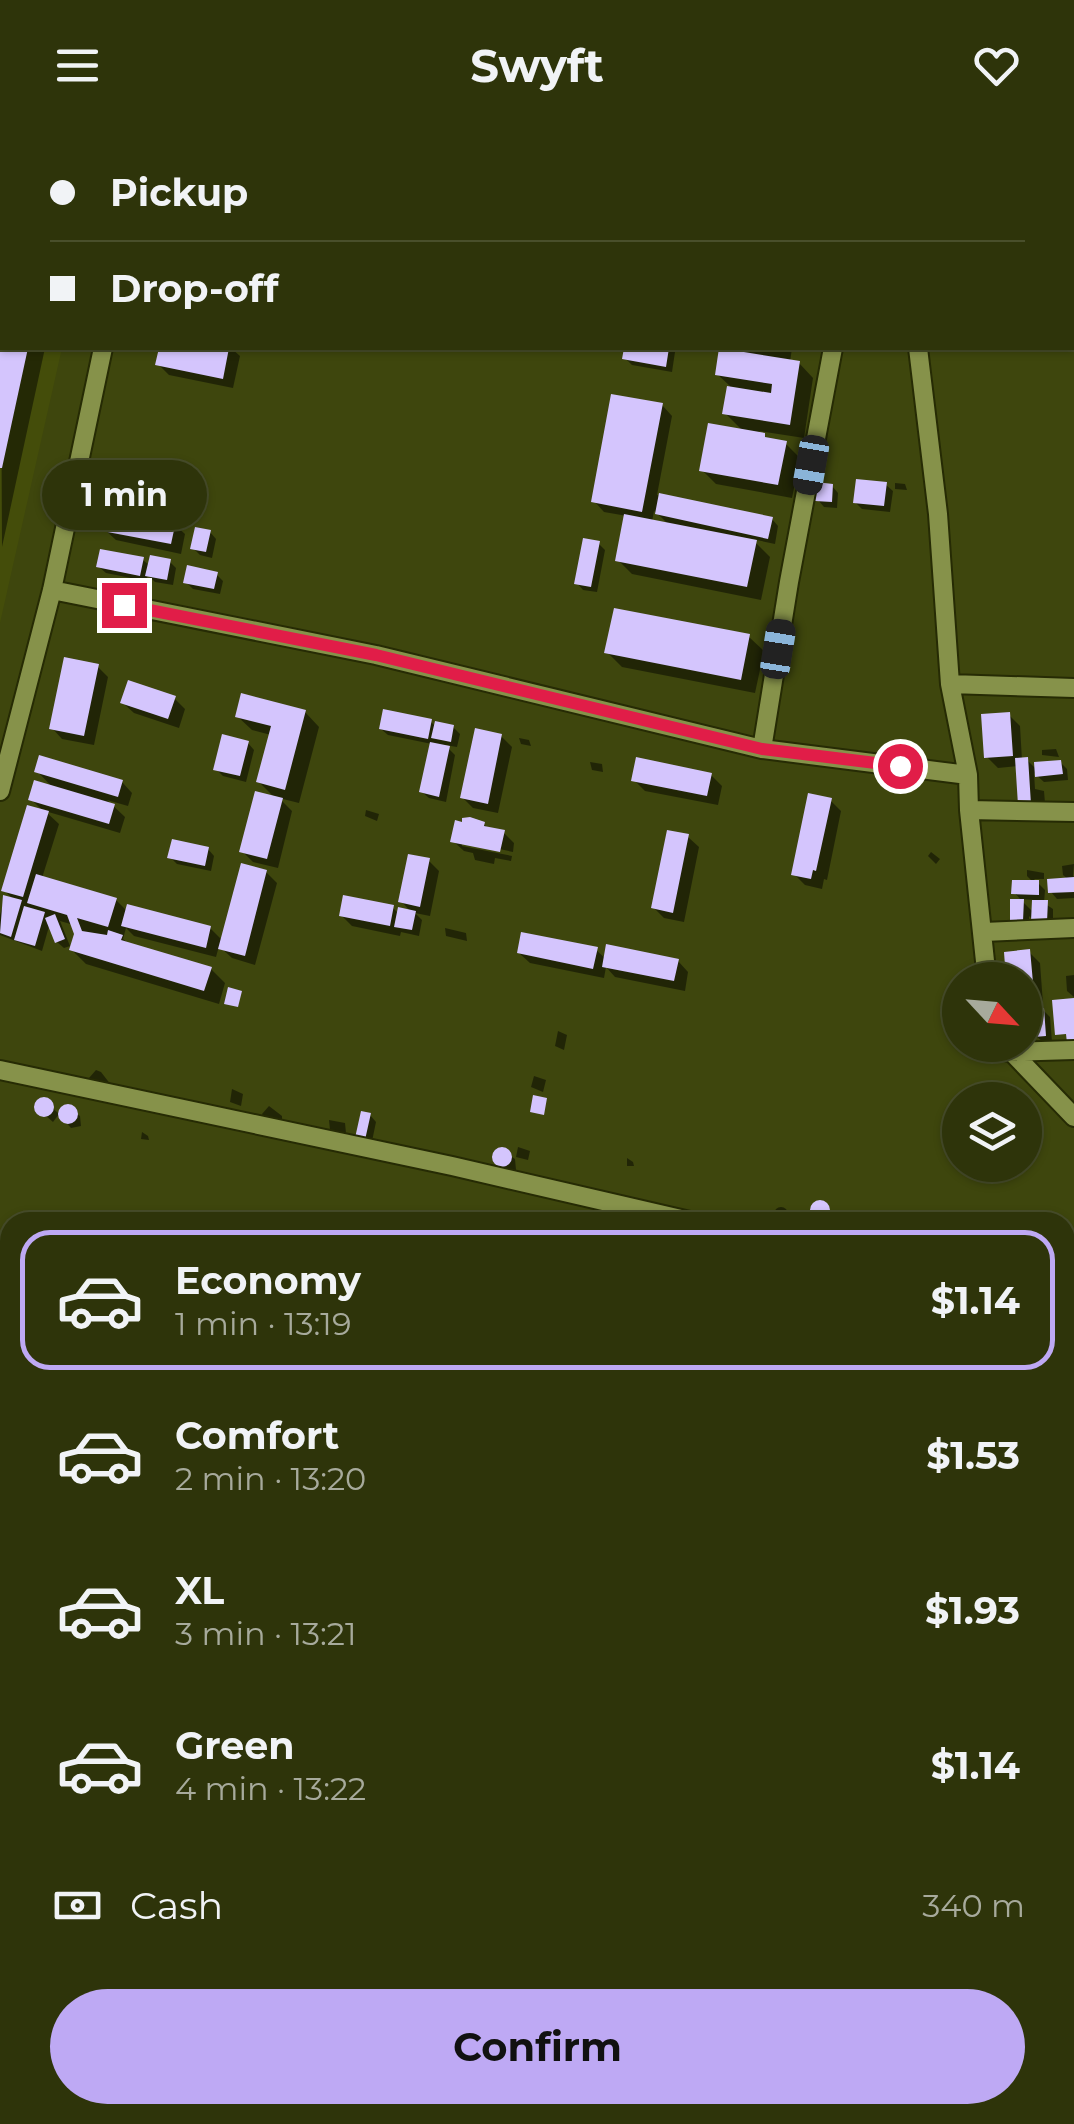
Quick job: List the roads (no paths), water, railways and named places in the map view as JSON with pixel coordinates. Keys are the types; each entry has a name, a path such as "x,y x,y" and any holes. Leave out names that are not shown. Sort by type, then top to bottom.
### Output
{"street":[{"path":"0,790 52,590 103,350"},
{"path":"762,749 833,350"},
{"path":"918,350 938,514 950,684 968,776 986,962"},
{"path":"52,590 376,655 762,749 968,776"},
{"path":"950,684 1074,688"},
{"path":"969,810 1074,812"},
{"path":"984,932 1074,928"},
{"path":"1042,1050 1074,1050"},
{"path":"1021,1062 1074,1118"},
{"path":"0,1070 651,1212"}]}
